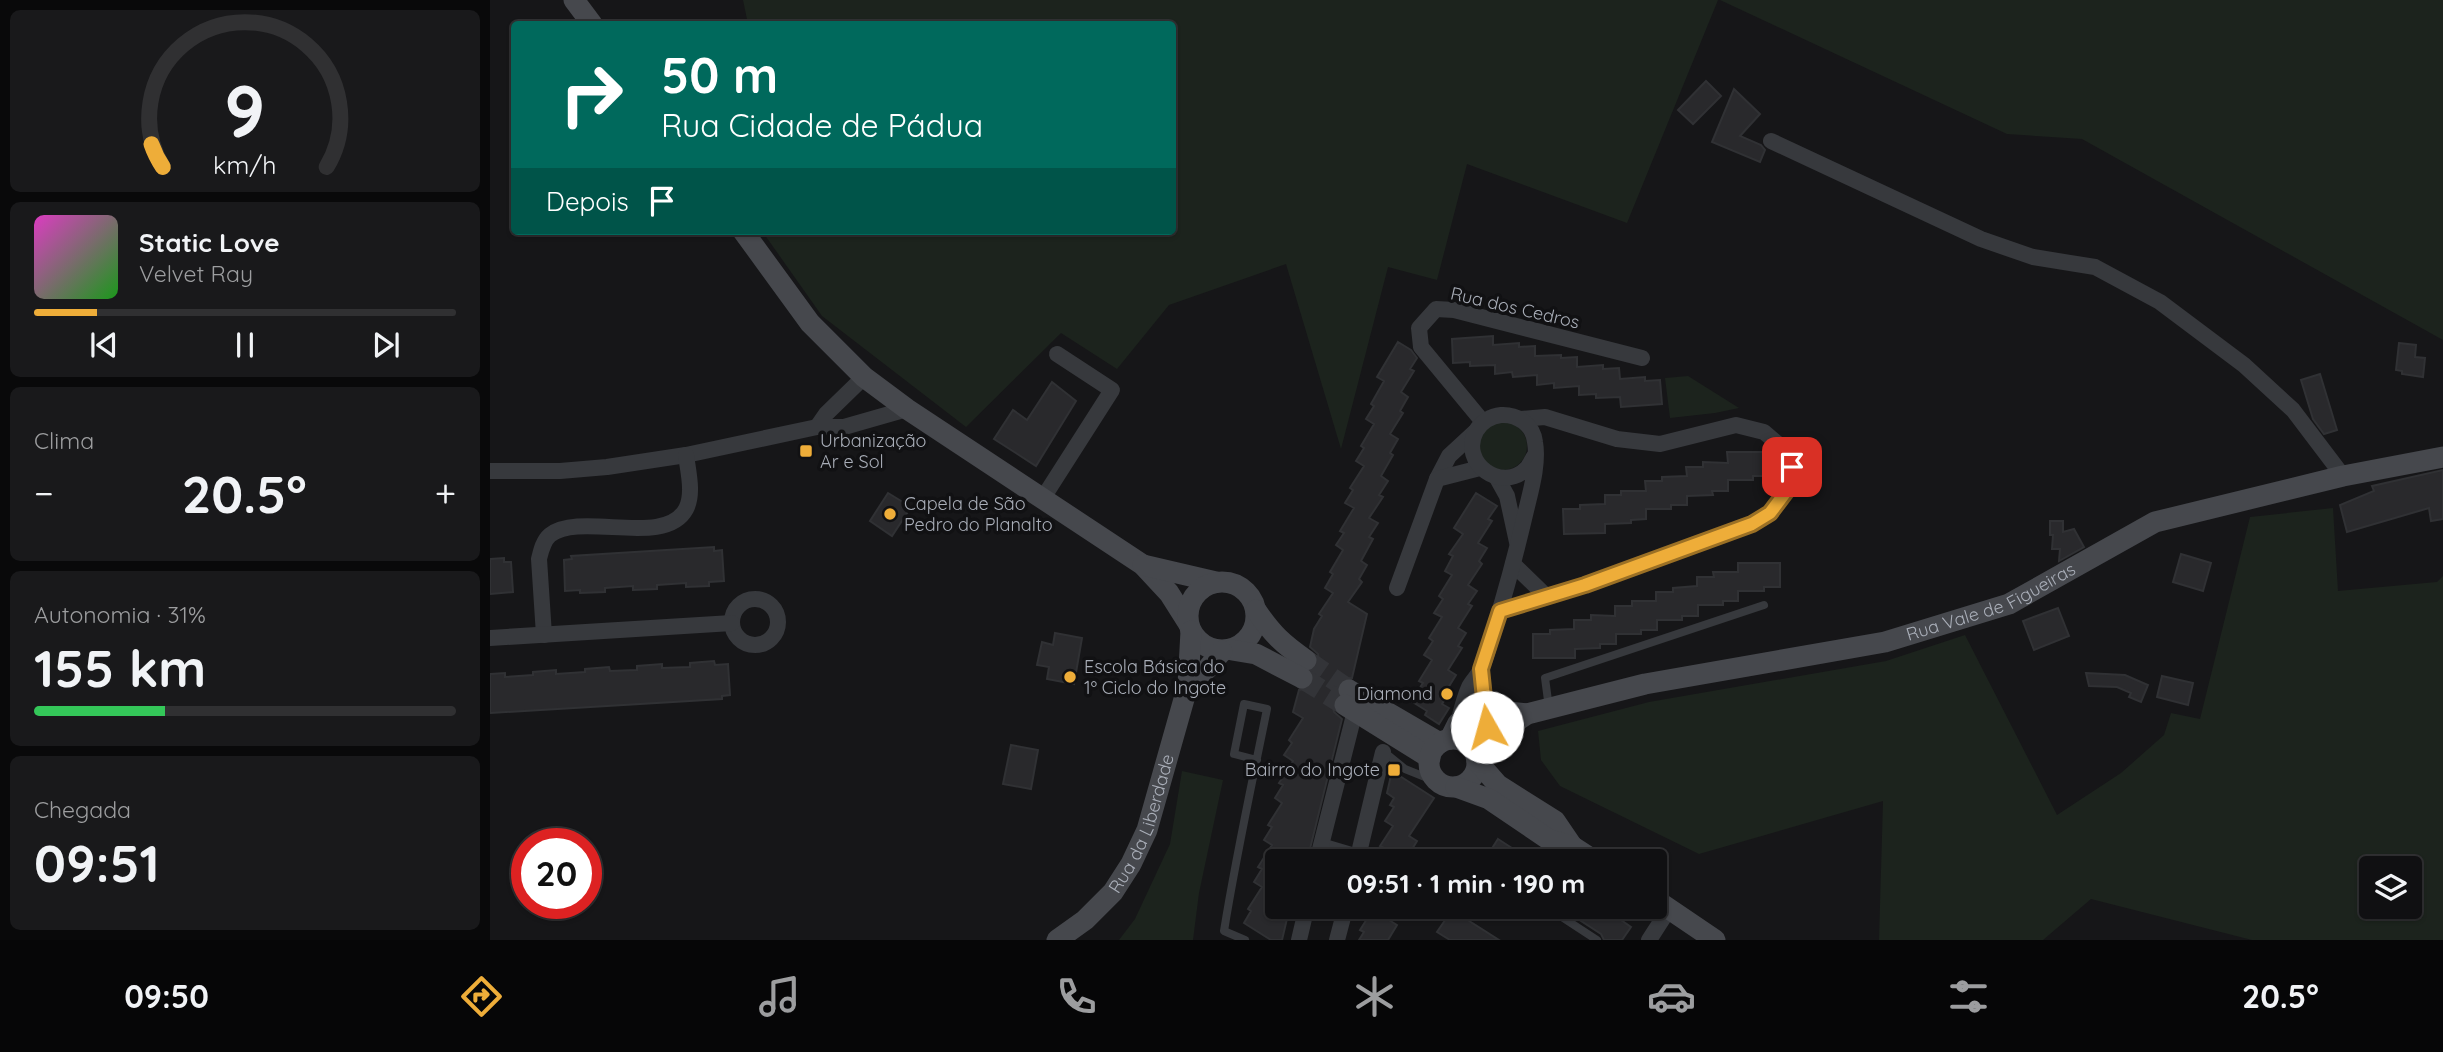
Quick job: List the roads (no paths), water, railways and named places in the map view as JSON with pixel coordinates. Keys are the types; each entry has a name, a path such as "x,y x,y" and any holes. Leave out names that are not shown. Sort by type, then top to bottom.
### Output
{"street":[{"path":"574,0 590,21"},
{"path":"1771,141 1981,239 2033,257 2095,267 2160,302 2244,365 2293,410 2343,476"},
{"path":"746,235 810,323 864,377 907,409 1143,565 1169,593 1203,645 1256,654 1304,669 1270,632 1253,600 1238,585 1143,565"},
{"name":"Rua dos Cedros","path":"1479,427 1421,347 1419,328 1436,309 1454,310 1642,358"},
{"path":"1043,498 1112,390 1057,354"},
{"path":"817,427 826,414 864,377"},
{"path":"490,471 583,469 686,455 817,427 844,427 907,409"},
{"path":"1397,588 1437,479 1450,456 1495,415 1509,415 1521,419 1545,417 1617,439 1660,444 1736,425 1764,432 1785,450 1792,467 1791,485 1770,513 1752,524 1500,611"},
{"path":"1521,419 1531,429 1535,454 1532,486 1518,547 1481,669 1469,687 1431,772 1448,785 1489,799 1548,839 1577,849"},
{"path":"1479,427 1472,444 1474,457 1480,468 1497,478 1507,496 1518,547"},
{"path":"1497,478 1513,477 1527,468 1535,454"},
{"path":"544,635 539,559 541,547 549,535 574,527 652,527 665,525 678,518 686,509 689,497 686,455"},
{"name":"Rua Vale de Figueiras","path":"1444,740 1484,737 1527,714 1645,684 1885,642 2009,604 2155,523 2343,476 2443,457"},
{"path":"1437,479 1480,468"},
{"path":"1513,564 1546,597"},
{"path":"1189,627 1191,601 1197,592 1216,582"},
{"path":"1188,685 1227,650 1240,646 1252,635 1256,610"},
{"path":"490,638 732,623"},
{"name":"Rua da Liberdade","path":"1057,940 1085,920 1113,892 1131,864 1147,830 1188,685 1189,627"},
{"path":"1481,669 1484,737 1498,785 1555,821 1572,846"},
{"path":"1350,702 1385,741 1466,742 1484,737"},
{"path":"1350,702 1444,740"},
{"path":"1320,849 1350,702"},
{"path":"1448,785 1469,781 1477,769 1484,737"},
{"path":"1360,849 1385,741"},
{"path":"1667,907 1715,940"},
{"path":"1299,940 1304,919"},
{"path":"1337,940 1343,919"},
{"path":"1649,940 1657,919"}],"lane":[{"path":"1549,708 1545,678 1764,605"},
{"path":"1245,940 1224,931 1237,850 1257,760 1267,709 1244,704 1234,754 1257,760"},
{"path":"1385,741 1405,769 1448,785"},
{"path":"1322,842 1339,849"},
{"path":"1565,919 1597,940"}],"tunnel":[{"path":"1306,660 1349,690"},
{"path":"1302,678 1345,705"}],"place":[{"name":"Urbanização Ar e Sol","path":"806,451"},
{"name":"Capela de São Pedro do Planalto","path":"890,514"},
{"name":"Escola Básica do 1º Ciclo do Ingote","path":"1070,677"},
{"name":"Diamond","path":"1447,694"},
{"name":"Bairro do Ingote","path":"1394,770"}]}
